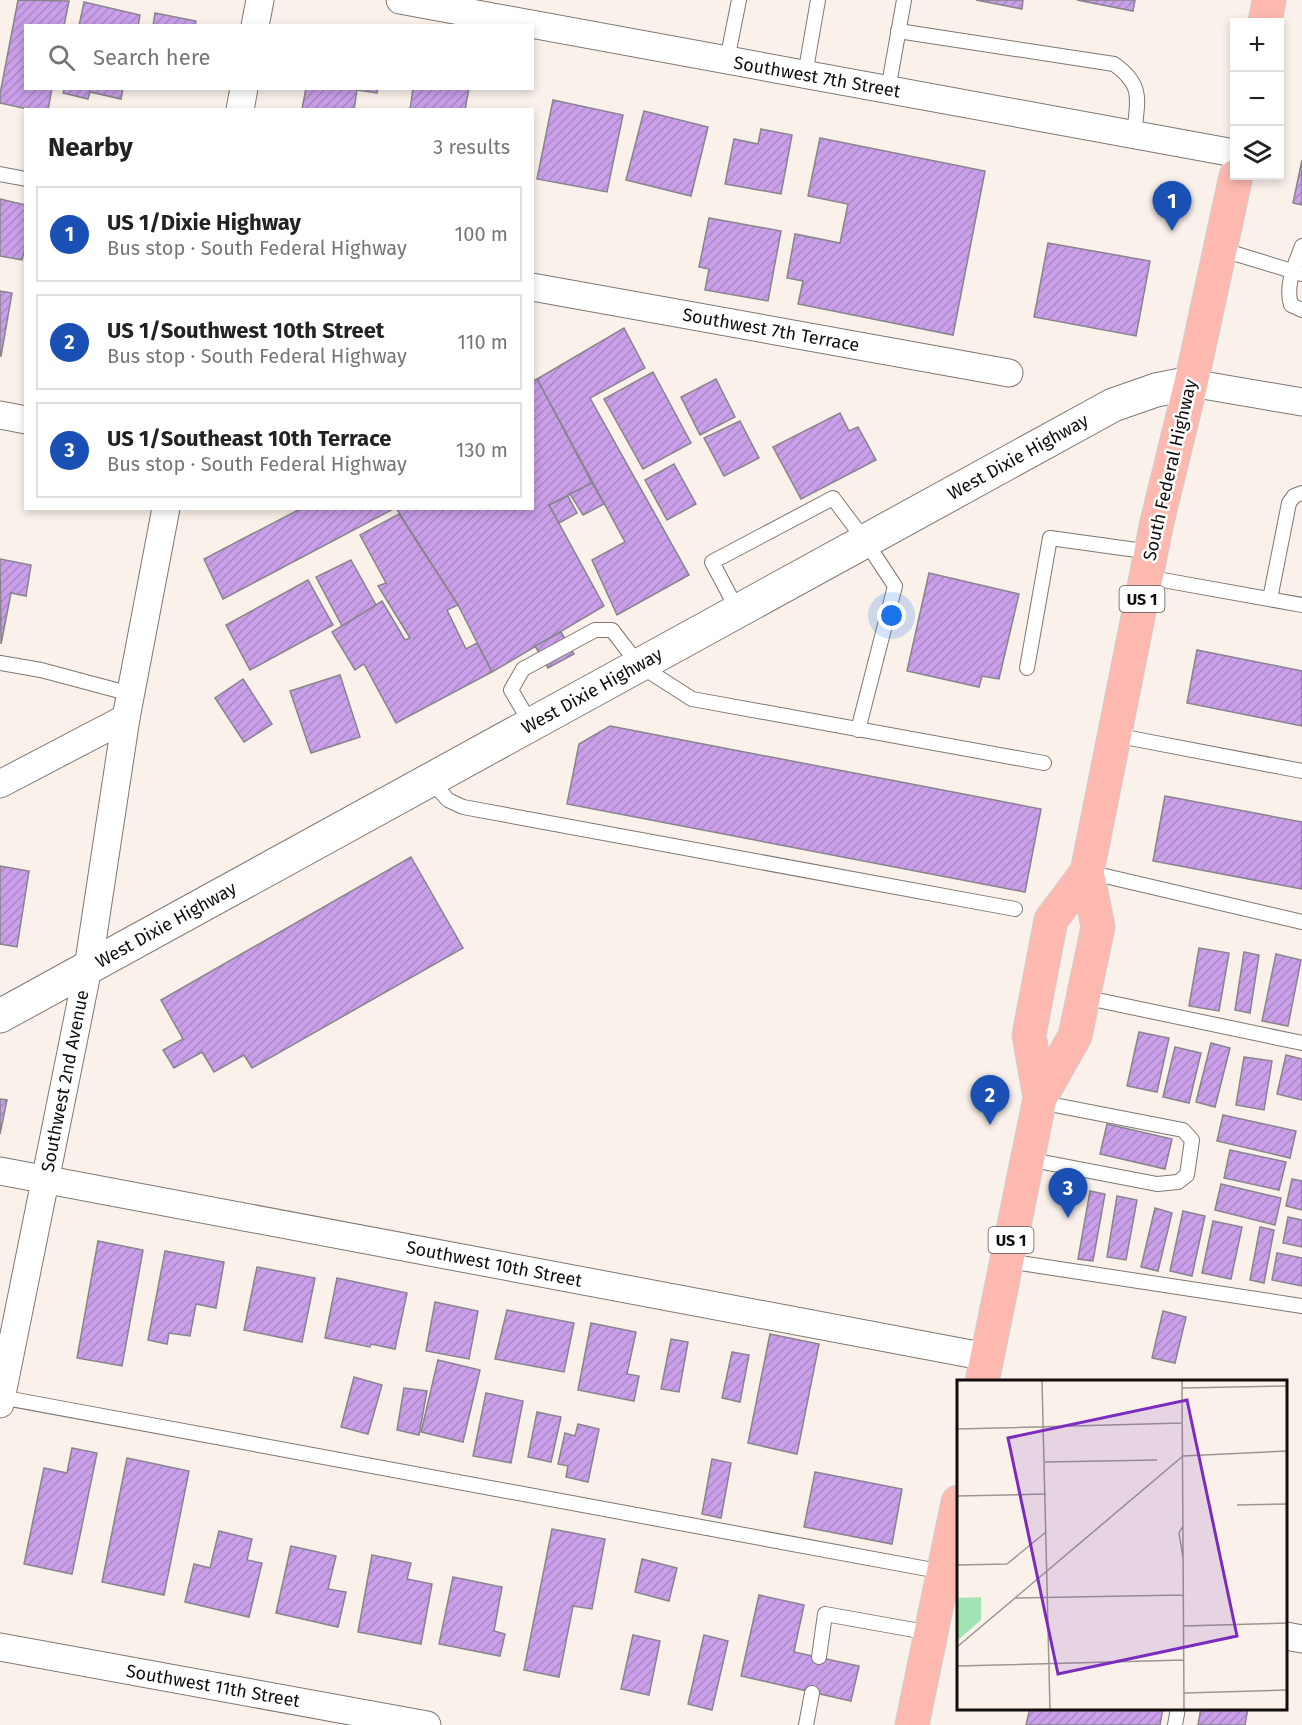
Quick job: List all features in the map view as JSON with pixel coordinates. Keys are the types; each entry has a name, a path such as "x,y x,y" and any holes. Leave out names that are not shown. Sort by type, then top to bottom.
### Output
{"main road":[{"path":"1266,18 1269,0"},
{"name":"South Federal Highway","path":"985,1369 1040,1100 1075,1036 1098,927 1087,872 1148,564 1191,383 1235,180"},
{"name":"West Dixie Highway","path":"0,1016 1113,405 1156,390 1191,383"},
{"name":"South Federal Highway","path":"1040,1100 1029,1035 1051,920 1087,872"},
{"path":"912,1725 931,1633 951,1573 957,1512"}],"street":[{"path":"255,24 260,0"},
{"name":"Southwest 7th Street","path":"400,0 531,24"},
{"name":"Southwest 7th Street","path":"534,25 1230,152"},
{"path":"240,108 244,90"},
{"name":"Southwest 7th Terrace","path":"534,287 1006,373"},
{"path":"1191,383 1302,402"},
{"path":"0,415 24,420"},
{"name":"Southwest 2nd Avenue","path":"0,1400 88,968 128,706 166,510"},
{"path":"0,784 128,706"},
{"name":"Southwest 10th Street","path":"0,1171 985,1369"},
{"path":"1287,1636 1302,1639"},
{"name":"Southwest 11th Street","path":"0,1647 427,1725"}],"lane":[{"path":"727,60 739,0"},
{"path":"805,75 818,0"},
{"path":"888,90 904,0"},
{"path":"898,31 1114,64 1134,82 1137,100 1134,135"},
{"path":"0,174 24,179"},
{"path":"1302,246 1297,273 1288,296 1291,305 1302,310"},
{"path":"1220,249 1297,273"},
{"path":"1270,599 1289,503 1294,496 1302,493"},
{"path":"738,611 712,562 833,498 895,586 858,730"},
{"path":"1027,668 1050,538 1270,599 1302,605"},
{"path":"531,724 511,690 523,669 595,630 612,630 639,665 692,699 1044,764"},
{"path":"0,663 41,670 128,706"},
{"path":"1114,735 1302,771"},
{"path":"430,780 448,800 463,807 1015,909"},
{"path":"1087,872 1302,922"},
{"path":"1083,997 1302,1043"},
{"path":"1027,1159 1157,1184 1178,1182 1187,1174 1192,1140 1183,1130 1040,1100"},
{"path":"1007,1261 1302,1305"},
{"path":"0,1400 951,1573"},
{"path":"819,1657 825,1614 931,1633"},
{"path":"806,1725 812,1693"},
{"path":"1175,1725 1178,1710"}],"building":[{"path":"18,0 69,1 64,24 24,24 24,90 52,90 48,108 24,108 0,103"},
{"path":"976,0 1023,0 1022,9"},
{"path":"1077,0 1135,0 1133,11"},
{"path":"84,2 140,15 138,24 79,24"},
{"path":"155,13 196,21 195,24 153,24"},
{"path":"64,90 123,90 121,99 90,92 88,99 63,93"},
{"path":"306,90 357,90 354,108 302,108"},
{"path":"357,90 378,90 377,93"},
{"path":"413,90 469,90 465,108 410,108"},
{"path":"553,100 623,115 607,192 537,179"},
{"path":"644,111 708,127 691,196 626,180"},
{"path":"761,129 792,135 781,194 725,184 734,139 758,144"},
{"path":"820,138 985,171 953,335 798,304 803,281 787,278 795,234 840,243 848,204 808,196"},
{"path":"1302,160 1302,205 1293,203"},
{"path":"0,199 24,205 24,252 22,260 0,256"},
{"path":"709,218 781,231 768,301 705,290 709,269 699,267"},
{"path":"1048,243 1150,261 1136,336 1034,317"},
{"path":"0,291 12,293 1,356 0,356"},
{"path":"624,328 645,368 590,398 689,575 617,615 592,560 625,542 537,379"},
{"path":"653,372 691,443 643,469 604,399"},
{"path":"537,379 592,483 549,505 604,606 492,672 458,605 397,510 534,510 534,380"},
{"path":"716,379 735,417 700,435 681,397"},
{"path":"840,413 849,431 858,427 876,460 801,499 773,447"},
{"path":"740,421 759,458 724,476 704,438"},
{"path":"674,464 696,504 667,520 645,480"},
{"path":"592,483 604,504 583,515 570,494"},
{"path":"568,496 577,513 559,523 549,505"},
{"path":"298,510 391,510 223,599 204,559"},
{"path":"399,514 458,605 447,610 466,649 477,643 492,672 396,723 364,664 355,670 332,632 382,601 405,640 410,638 378,586 386,583 360,535"},
{"path":"0,559 31,565 26,596 11,593 1,644"},
{"path":"351,560 376,605 342,626 316,577"},
{"path":"929,573 1019,594 999,679 982,676 979,687 907,671"},
{"path":"308,580 333,625 250,670 226,625"},
{"path":"561,632 574,654 548,668 535,646"},
{"path":"1197,650 1302,671 1302,726 1187,703"},
{"path":"340,675 360,737 311,753 290,691"},
{"path":"243,679 272,724 244,742 215,698"},
{"path":"610,726 1041,809 1025,892 567,804 579,744"},
{"path":"1165,796 1302,822 1302,889 1153,861"},
{"path":"411,857 463,948 252,1068 244,1055 214,1072 202,1052 174,1068 163,1050 183,1039 161,1000"},
{"path":"0,866 29,871 17,947 0,944"},
{"path":"1199,948 1229,953 1219,1011 1189,1006"},
{"path":"1244,952 1259,955 1250,1013 1235,1010"},
{"path":"1276,954 1301,960 1288,1026 1262,1021"},
{"path":"1139,1032 1169,1038 1157,1092 1127,1086"},
{"path":"1211,1043 1230,1048 1215,1107 1196,1102"},
{"path":"1175,1047 1201,1053 1189,1103 1163,1097"},
{"path":"1286,1055 1302,1059 1302,1100 1277,1094"},
{"path":"1244,1057 1272,1061 1264,1110 1236,1105"},
{"path":"0,1099 7,1100 0,1134"},
{"path":"1223,1115 1296,1131 1290,1158 1217,1141"},
{"path":"1107,1124 1172,1139 1165,1169 1100,1154"},
{"path":"1230,1150 1286,1162 1279,1190 1224,1178"},
{"path":"1292,1179 1302,1181 1302,1210 1286,1206"},
{"path":"1221,1184 1281,1198 1275,1225 1215,1210"},
{"path":"1090,1191 1105,1194 1093,1261 1078,1259"},
{"path":"1117,1196 1137,1200 1126,1260 1107,1257"},
{"path":"1155,1208 1172,1213 1158,1271 1141,1267"},
{"path":"1183,1211 1205,1216 1192,1276 1170,1271"},
{"path":"1288,1217 1302,1220 1302,1247 1283,1243"},
{"path":"1213,1221 1242,1227 1231,1279 1202,1273"},
{"path":"1260,1227 1274,1230 1264,1283 1250,1280"},
{"path":"98,1241 143,1250 122,1366 77,1358"},
{"path":"165,1251 224,1262 216,1308 196,1304 190,1336 169,1333 167,1344 148,1340"},
{"path":"1277,1253 1302,1258 1302,1286 1272,1280"},
{"path":"257,1267 315,1278 302,1342 244,1330"},
{"path":"337,1278 407,1293 395,1349 371,1344 370,1347 325,1338"},
{"path":"435,1302 478,1311 469,1359 426,1351"},
{"path":"507,1310 574,1323 564,1372 495,1359"},
{"path":"1163,1311 1186,1317 1175,1363 1152,1358"},
{"path":"591,1323 636,1332 627,1374 639,1376 634,1401 578,1390"},
{"path":"770,1334 819,1344 797,1454 748,1443"},
{"path":"671,1339 688,1342 679,1392 661,1389"},
{"path":"732,1352 749,1355 740,1402 722,1398"},
{"path":"438,1360 480,1370 463,1442 421,1432"},
{"path":"354,1377 382,1385 368,1434 341,1427"},
{"path":"404,1388 427,1391 419,1435 397,1430"},
{"path":"486,1393 523,1401 511,1463 473,1456"},
{"path":"537,1412 561,1417 551,1462 528,1457"},
{"path":"578,1424 599,1429 588,1482 566,1477 568,1466 558,1464 565,1433 575,1436"},
{"path":"72,1448 97,1453 72,1574 24,1564 44,1468 67,1473"},
{"path":"127,1458 189,1471 164,1595 102,1582"},
{"path":"712,1459 731,1463 721,1518 702,1514"},
{"path":"815,1472 902,1489 892,1544 804,1527"},
{"path":"552,1529 605,1539 592,1609 573,1606 559,1677 524,1670"},
{"path":"219,1531 252,1539 247,1560 262,1563 249,1617 185,1602 194,1564 210,1568"},
{"path":"291,1546 336,1556 328,1589 346,1592 338,1627 276,1613"},
{"path":"372,1555 411,1563 407,1579 432,1584 421,1644 358,1632"},
{"path":"642,1559 677,1568 669,1601 635,1592"},
{"path":"453,1577 502,1587 494,1631 505,1634 500,1656 439,1644"},
{"path":"759,1595 804,1605 794,1652 859,1666 851,1701 741,1676"},
{"path":"633,1635 660,1641 649,1695 621,1689"},
{"path":"704,1635 728,1641 712,1710 688,1704"},
{"path":"1030,1710 1163,1710 1160,1725 1026,1725"},
{"path":"1201,1710 1248,1710 1245,1725 1198,1725"}],"place":[{"name":"US 1/Dixie Highway","path":"1172,231"},
{"name":"US 1/Southwest 10th Street","path":"990,1125"},
{"name":"US 1/Southeast 10th Terrace","path":"1068,1218"}]}
